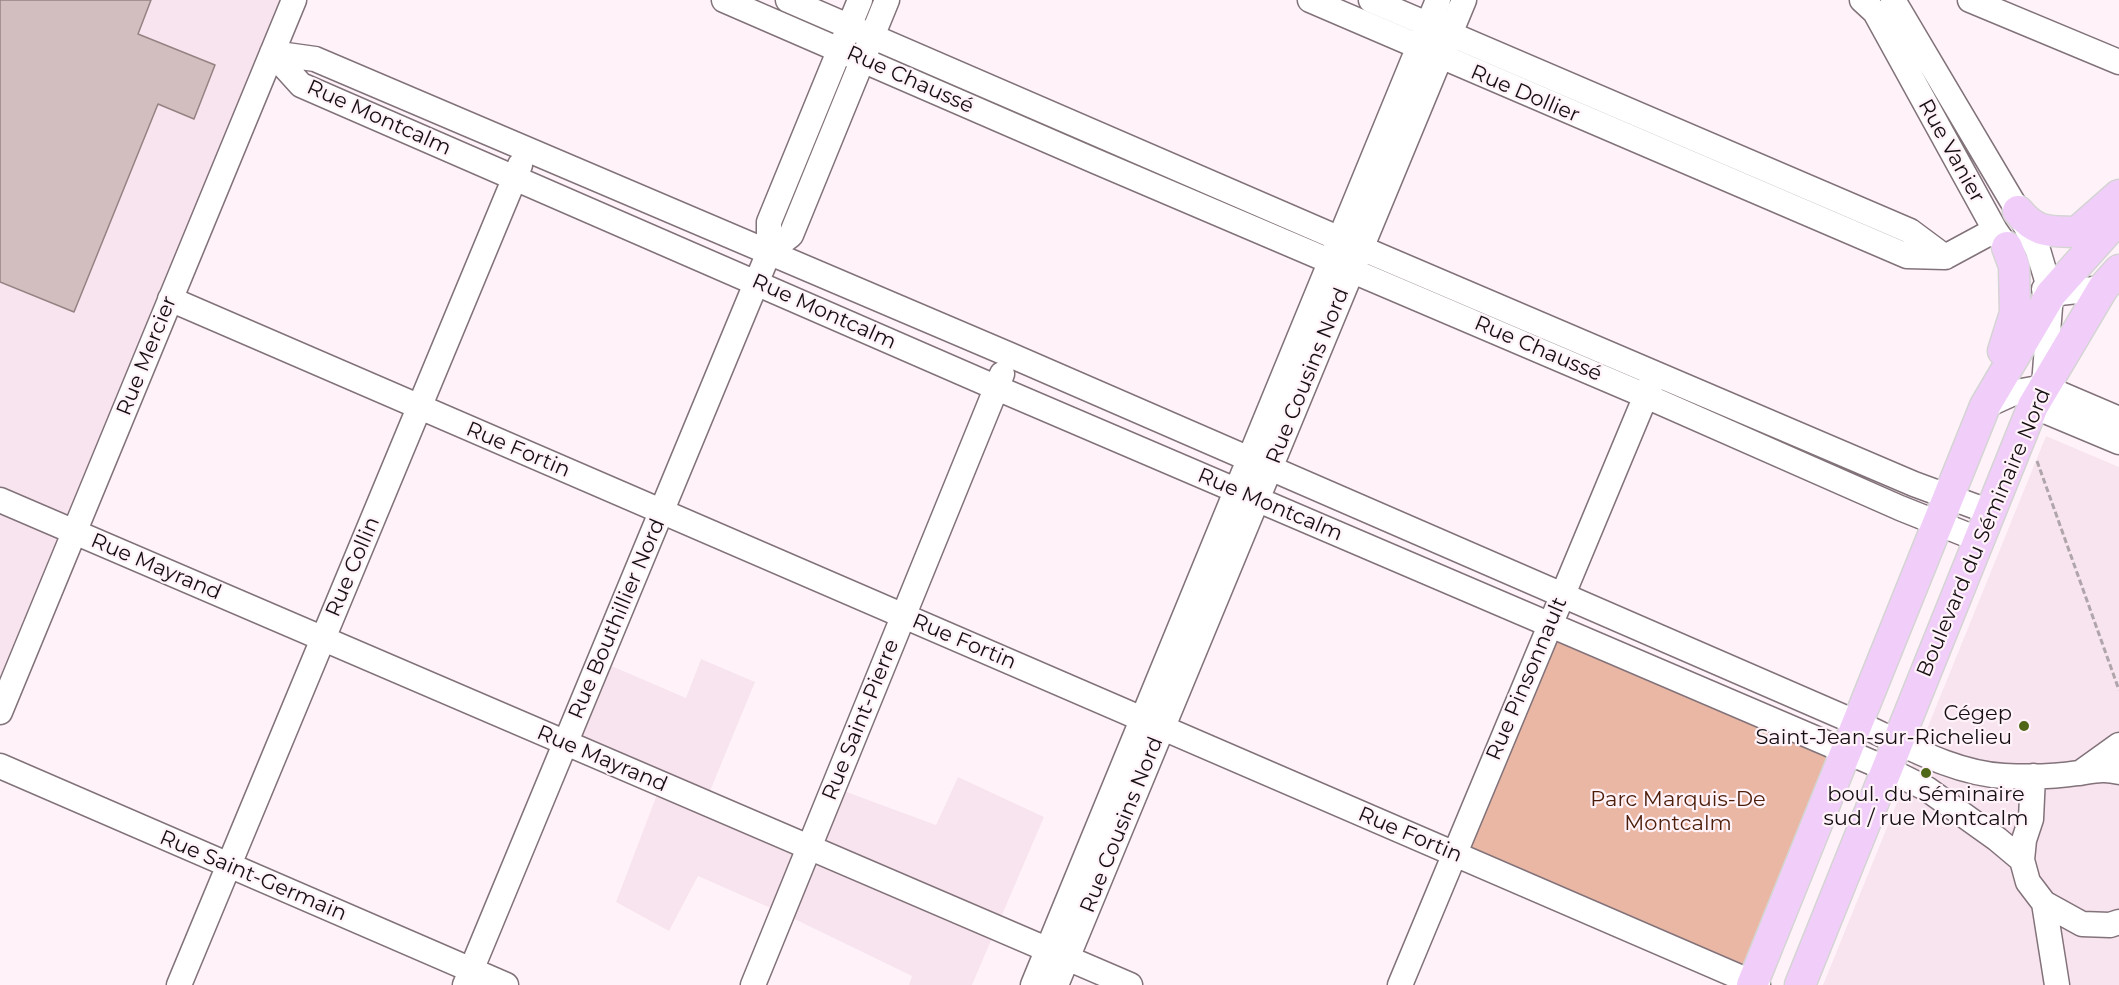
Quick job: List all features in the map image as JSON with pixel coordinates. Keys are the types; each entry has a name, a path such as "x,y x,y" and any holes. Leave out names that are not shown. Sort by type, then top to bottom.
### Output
{"main road":[{"path":"2018,211 2028,224 2044,231 2077,232 2119,195"},
{"name":"Boulevard du Séminaire Nord","path":"1754,984 1985,406 2051,294 2119,218"},
{"path":"1985,406 2015,313 2014,266 2001,239"},
{"name":"Boulevard du Séminaire Nord","path":"1800,985 1990,512 2039,397 2111,279"}],"street":[{"name":"Rue Mercier","path":"0,712 294,0"},
{"name":"Rue Chaussé","path":"724,0 1095,161 1346,254 1655,373 1914,484 1980,540"},
{"name":"Rue Chaussé","path":"788,0 1106,136 1346,254 1646,396 1944,510 1990,512"},
{"name":"Rue Bouthillier Nord","path":"468,977 757,282 769,252 769,222 860,0"},
{"name":"Rue Bouthillier Nord","path":"769,252 791,235 887,0"},
{"name":"Rue Dollier","path":"1310,0 1907,256 1945,257 2001,239"},
{"name":"Rue Dollier","path":"1371,0 1910,231 1945,257"},
{"name":"Rue Cousins Nord","path":"1346,254 1418,47 1438,0"},
{"name":"Rue Cousins Nord","path":"1033,985 1058,954 1346,254 1440,57 1464,0"},
{"name":"Rue Vanier","path":"1862,0 1875,12 2001,239 2028,278 2051,294"},
{"name":"Rue Vanier","path":"1893,0 2018,211 2038,250 2051,294 2039,397"},
{"path":"1970,0 2119,62"},
{"name":"Rue Montcalm","path":"272,53 315,59 526,148 1857,723 1935,759 1964,769 2001,776 2080,773 2091,770 2119,772"},
{"name":"Rue Montcalm","path":"272,53 301,85 1550,626 1887,769 1927,789 1997,839 2022,860"},
{"path":"1095,161 1106,136"},
{"name":"Rue Collin","path":"179,985 526,148"},
{"path":"1741,186 1750,162"},
{"path":"2051,294 2111,279"},
{"name":"Rue Fortin","path":"170,300 1754,984"},
{"name":"Rue Saint-Pierre","path":"753,985 1010,356"},
{"name":"Rue Pinsonnault","path":"1400,985 1655,373"},
{"path":"1985,406 2016,392 2119,419"},
{"path":"2039,397 2119,442"},
{"name":"Rue Mayrand","path":"0,500 1130,985"},
{"path":"2080,773 2119,745"},
{"name":"Rue Saint-Germain","path":"0,766 229,865 468,977 506,985"},
{"path":"2033,776 2031,819 2024,840 2022,860 2028,882 2044,903 2082,924 2110,925 2119,922"},
{"path":"2044,903 2057,985"},
{"name":"Rue Cousins Nord","path":"1056,985 1058,954"}],"path":[{"path":"2036,459 2119,690"}],"shaded area":[{"path":"0,0 294,0 0,712"},
{"name":"Cégep Saint-Jean-sur-Richelieu","path":"2046,436 2119,467 2119,985 1823,985"},
{"path":"701,659 755,682 703,808 809,847 825,784 936,825 958,777 1044,817 972,985 909,985 912,976 782,913 698,876 669,931 616,902 661,784 566,743 600,661 686,698"}],"green space":[{"name":"Parc Marquis-De Montcalm","path":"1552,633 1832,753 1743,966 1465,844"}],"building":[{"path":"0,0 151,0 138,34 215,65 194,119 158,104 74,312 0,282"}],"place":[{"name":"Cégep Saint-Jean-sur-Richelieu","path":"2024,726"},
{"name":"boul. du Séminaire sud / rue Montcalm","path":"1926,773"}]}
